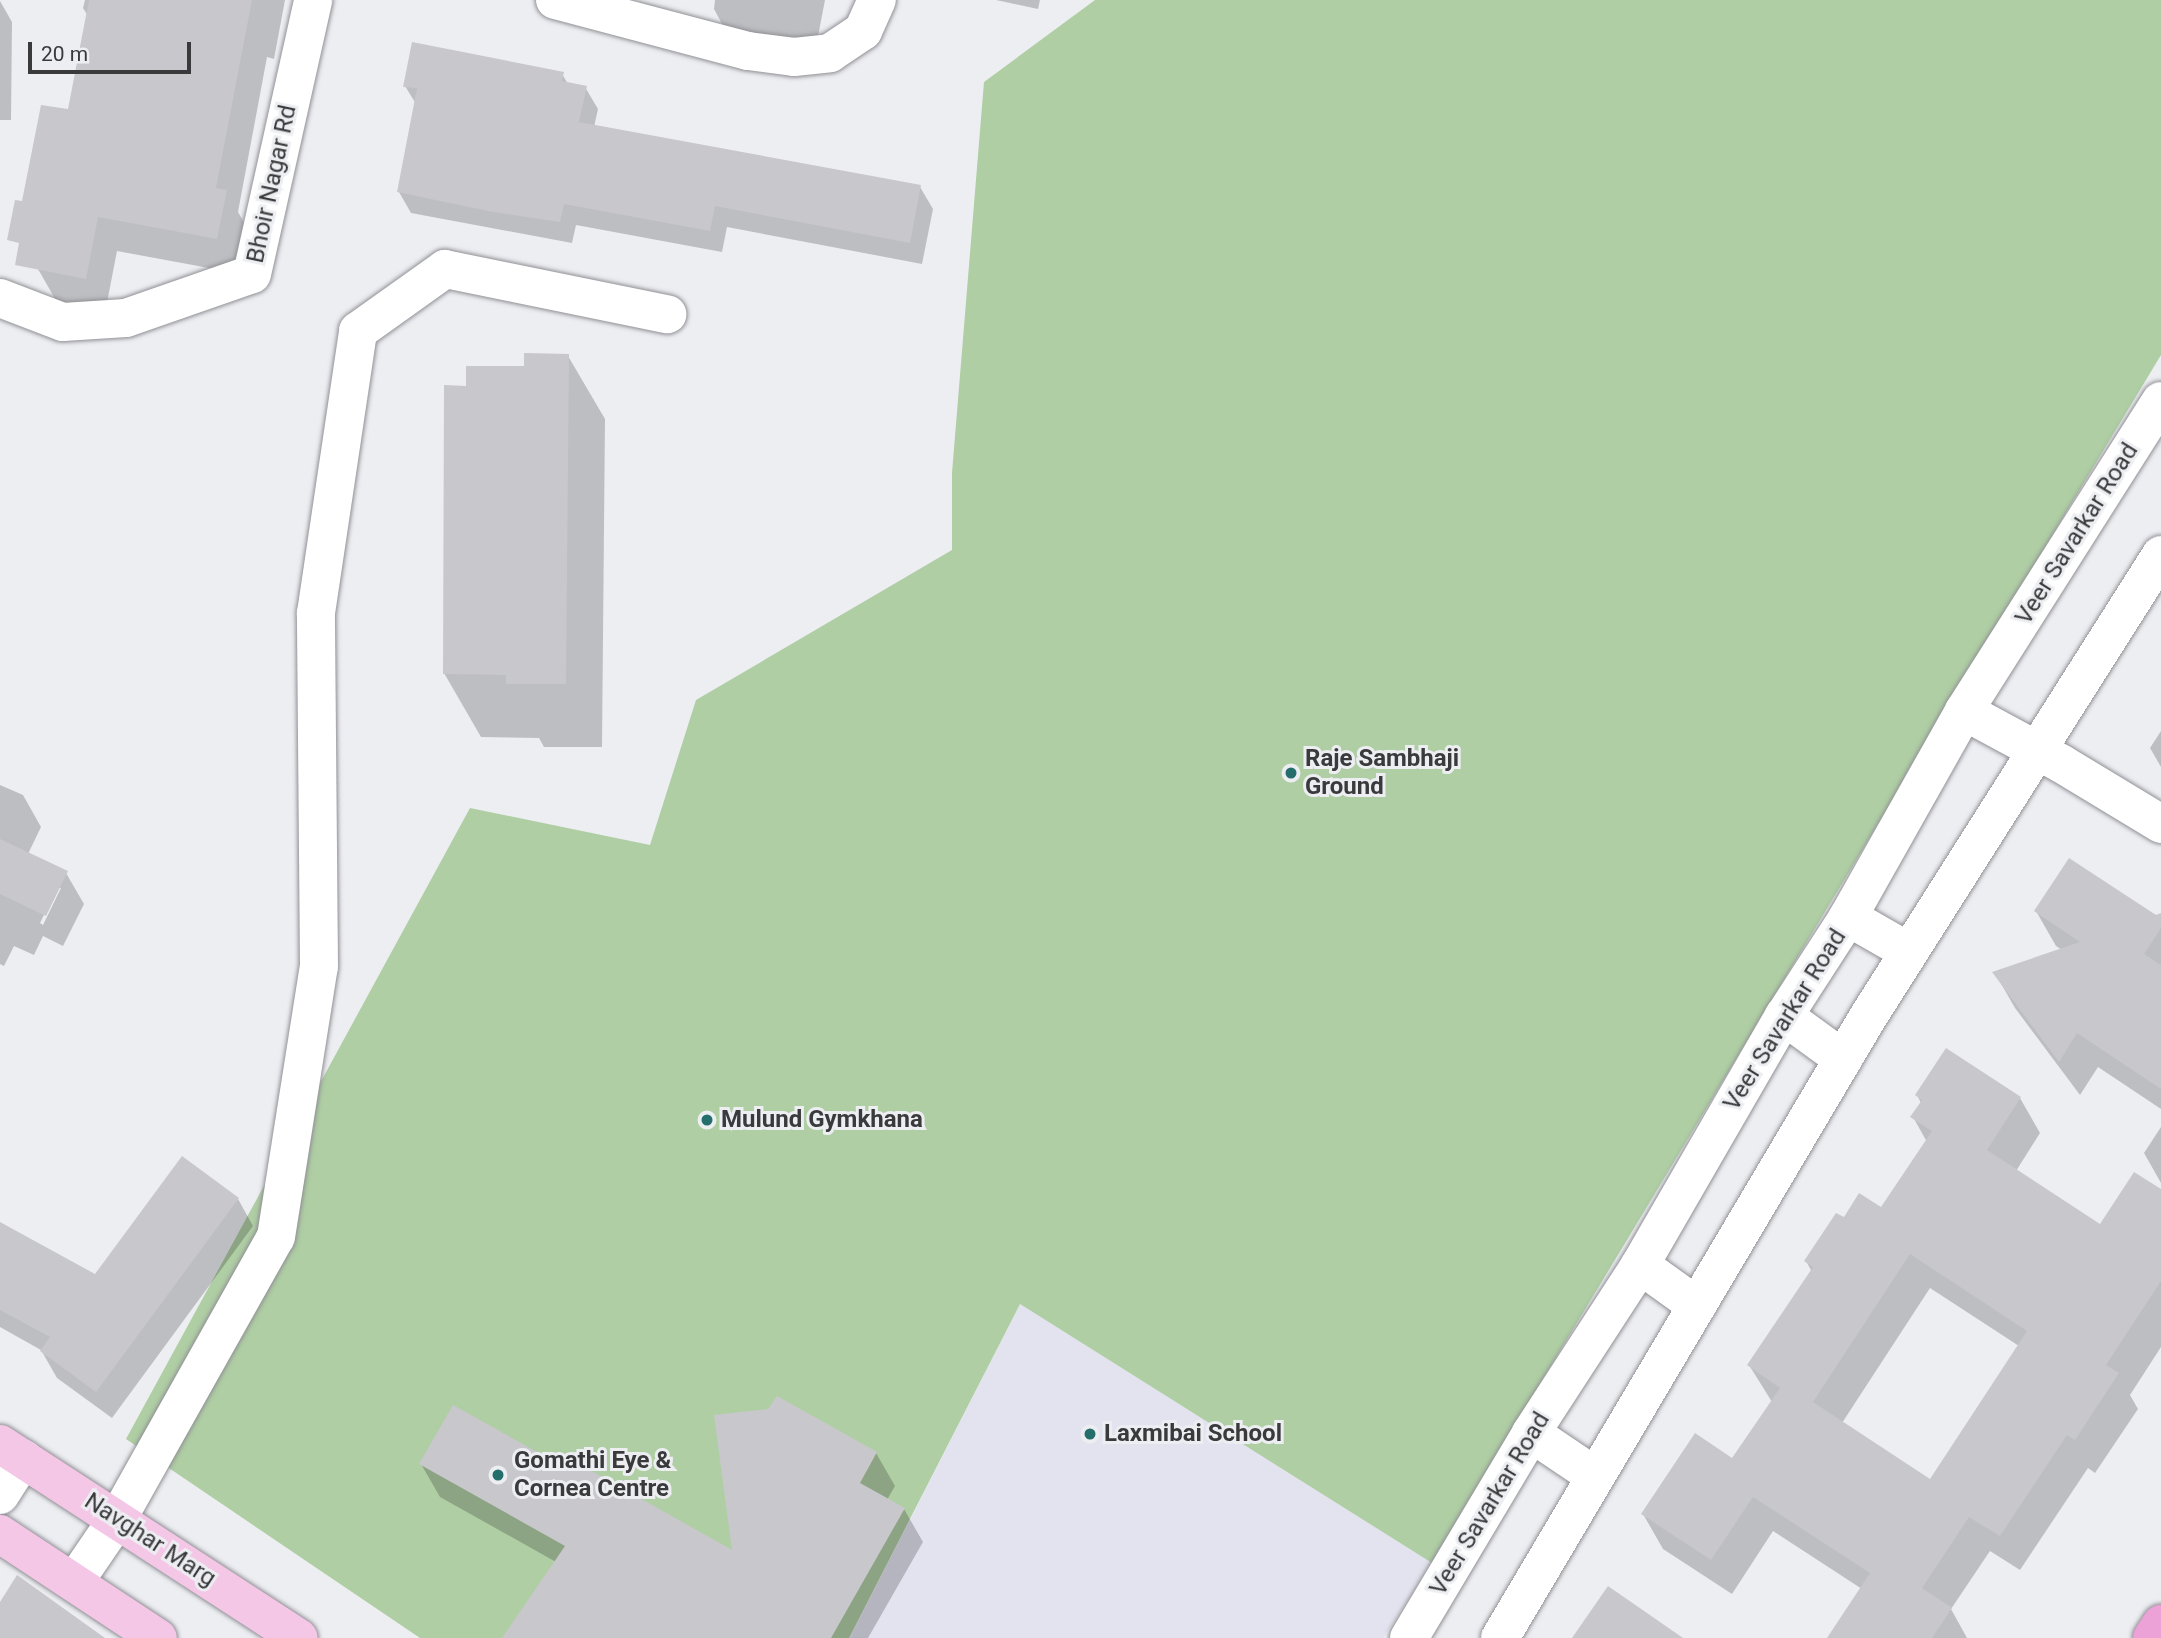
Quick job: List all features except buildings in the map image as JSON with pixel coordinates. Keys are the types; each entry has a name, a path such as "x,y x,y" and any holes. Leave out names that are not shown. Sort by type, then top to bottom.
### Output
{"highway":[{"path":"2152,1638 2161,1624"}],"main road":[{"name":"Navghar Marg","path":"11,1452 118,1518 283,1634"},
{"path":"0,1534 158,1638"}],"street":[{"name":"Bhoir Nagar Rd","path":"0,299 63,322 127,318 252,274 313,0"},
{"path":"555,0 748,51 794,57 830,53 863,31 877,0"},
{"path":"75,1581 118,1518 276,1237 319,967 316,613 358,331 445,269 667,314"},
{"name":"Veer Savarkar Road","path":"1409,1638 1531,1433 1640,1265 1784,1016 1848,917 1964,711 2161,401"},
{"path":"1500,1638 1843,1059 2161,555"},
{"path":"1964,711 2062,764 2161,824"},
{"path":"1848,917 1909,952"},
{"path":"1784,1016 1843,1059"},
{"path":"1640,1265 1697,1306"},
{"path":"1531,1433 1595,1476"},
{"path":"0,1495 11,1452"}],"shaded area":[{"name":"Laxmibai School","path":"1020,1304 1432,1563 1383,1638 850,1638"}],"green space":[{"name":"Raje Sambhaji Ground","path":"1095,0 2161,0 2161,355 1432,1563 1020,1304 849,1638 420,1638 126,1439 470,808 650,845 696,700 952,550 952,473 984,82"}],"place":[{"name":"Raje Sambhaji Ground","path":"1291,773"},
{"name":"Mulund Gymkhana","path":"707,1120"},
{"name":"Laxmibai School","path":"1090,1434"},
{"name":"Gomathi Eye & Cornea Centre","path":"498,1475"}]}
